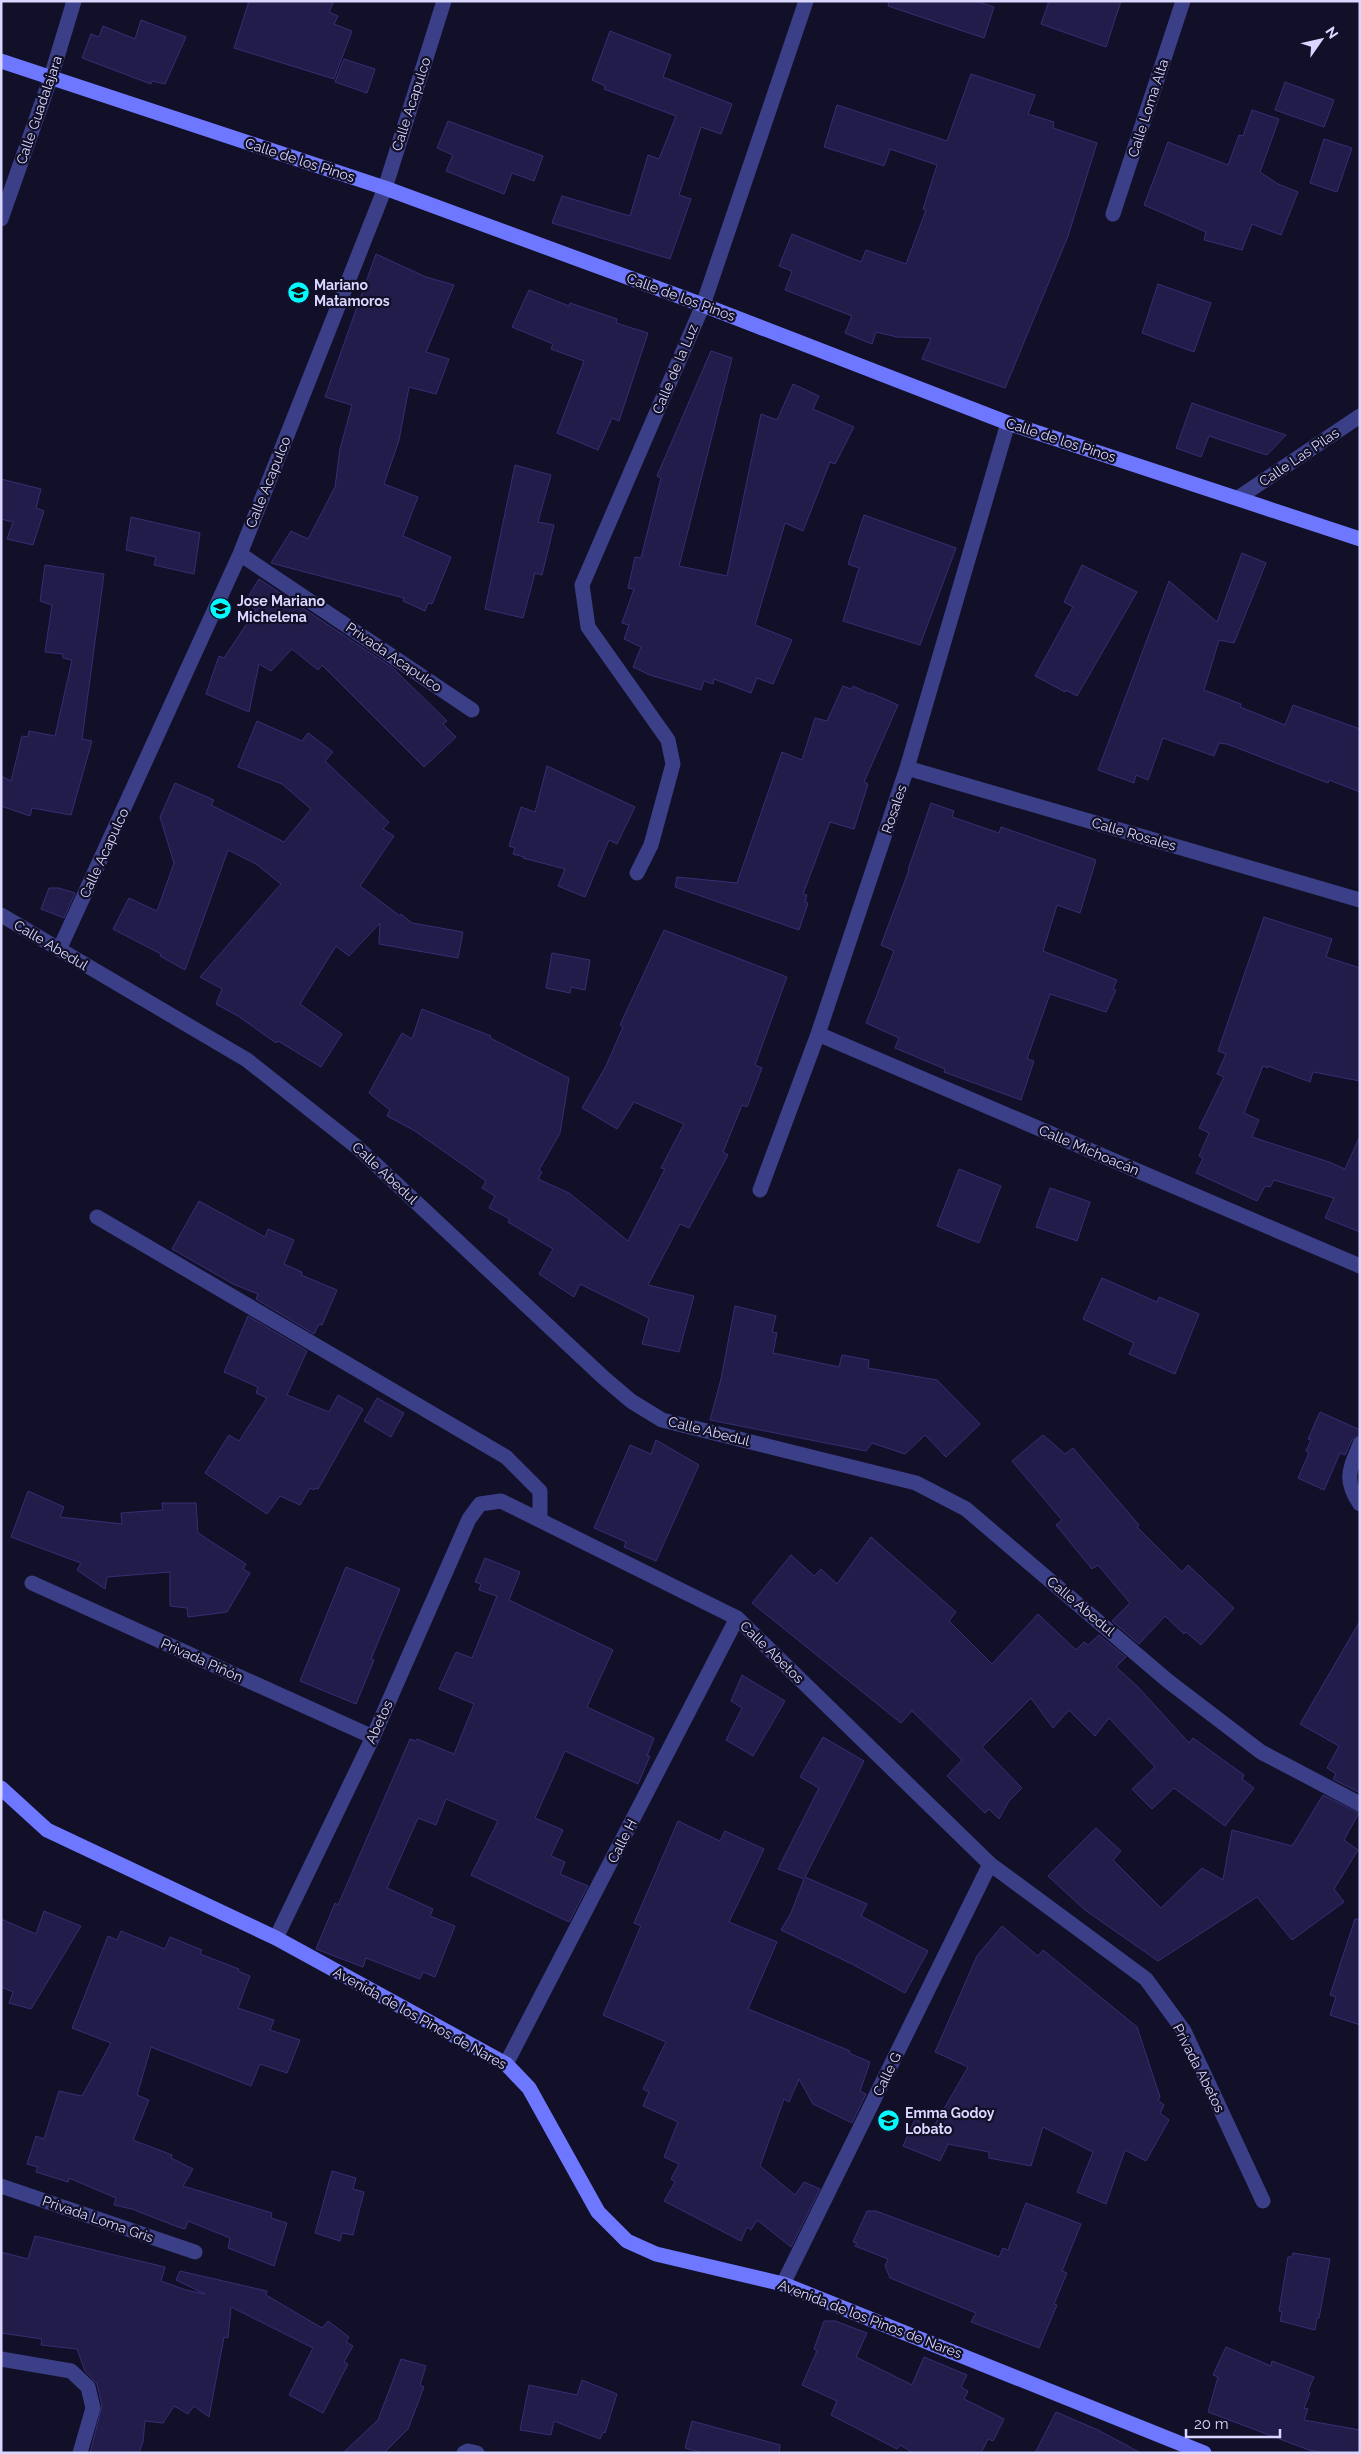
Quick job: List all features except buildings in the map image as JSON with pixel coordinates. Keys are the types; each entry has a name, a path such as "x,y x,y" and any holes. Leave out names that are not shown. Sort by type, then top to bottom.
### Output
{"street":[{"name":"Calle Guadalajara","path":"1,219 51,77 74,1"},
{"name":"Calle Acapulco","path":"59,950 240,554 385,188 444,1"},
{"name":"Calle de la Luz","path":"637,873 651,846 673,764 668,740 588,627 582,585 703,305 806,1"},
{"name":"Calle Loma Alta","path":"1113,214 1183,1"},
{"name":"Calle de los Pinos","path":"1,61 385,188 703,305 1008,423 1360,539"},
{"name":"Calle Las Pilas","path":"1238,498 1360,416"},
{"name":"Rosales","path":"760,1190 818,1034 908,768 1008,423"},
{"name":"Privada Acapulco","path":"240,554 472,710"},
{"name":"Calle Rosales","path":"908,768 1360,900"},
{"name":"Calle Abedul","path":"1,915 247,1060 357,1146 604,1378 631,1401 662,1420 916,1483 966,1509 1168,1680 1261,1752 1360,1804"},
{"name":"Calle Michoacán","path":"818,1034 1360,1266"},
{"path":"97,1217 506,1457 540,1491 540,1520"},
{"path":"1360,1444 1348,1474 1354,1496 1360,1504"},
{"name":"Calle Abetos","path":"480,1504 501,1501 737,1618 990,1864"},
{"name":"Abetos","path":"276,1938 373,1737 469,1519 480,1504"},
{"name":"Privada Piñón","path":"32,1583 373,1737"},
{"name":"Calle H","path":"506,2064 737,1618"},
{"name":"Avenida de los Pinos de Nares","path":"1,1788 47,1830 276,1938 506,2064 529,2088 598,2212 627,2241 656,2254 783,2284 1204,2453"},
{"name":"Privada Abetos","path":"990,1864 1146,1979 1184,2031 1263,2201"},
{"name":"Calle G","path":"783,2284 990,1864"},
{"name":"Privada Loma Gris","path":"1,2186 195,2252"},
{"path":"1,2359 71,2371 88,2387 94,2408 80,2453"},
{"path":"464,2453 468,2451 477,2453"}],"place":[{"name":"Mariano Matamoros","path":"298,293"},
{"name":"Jose Mariano Michelena","path":"221,609"},
{"name":"Emma Godoy Lobato","path":"889,2121"}]}
